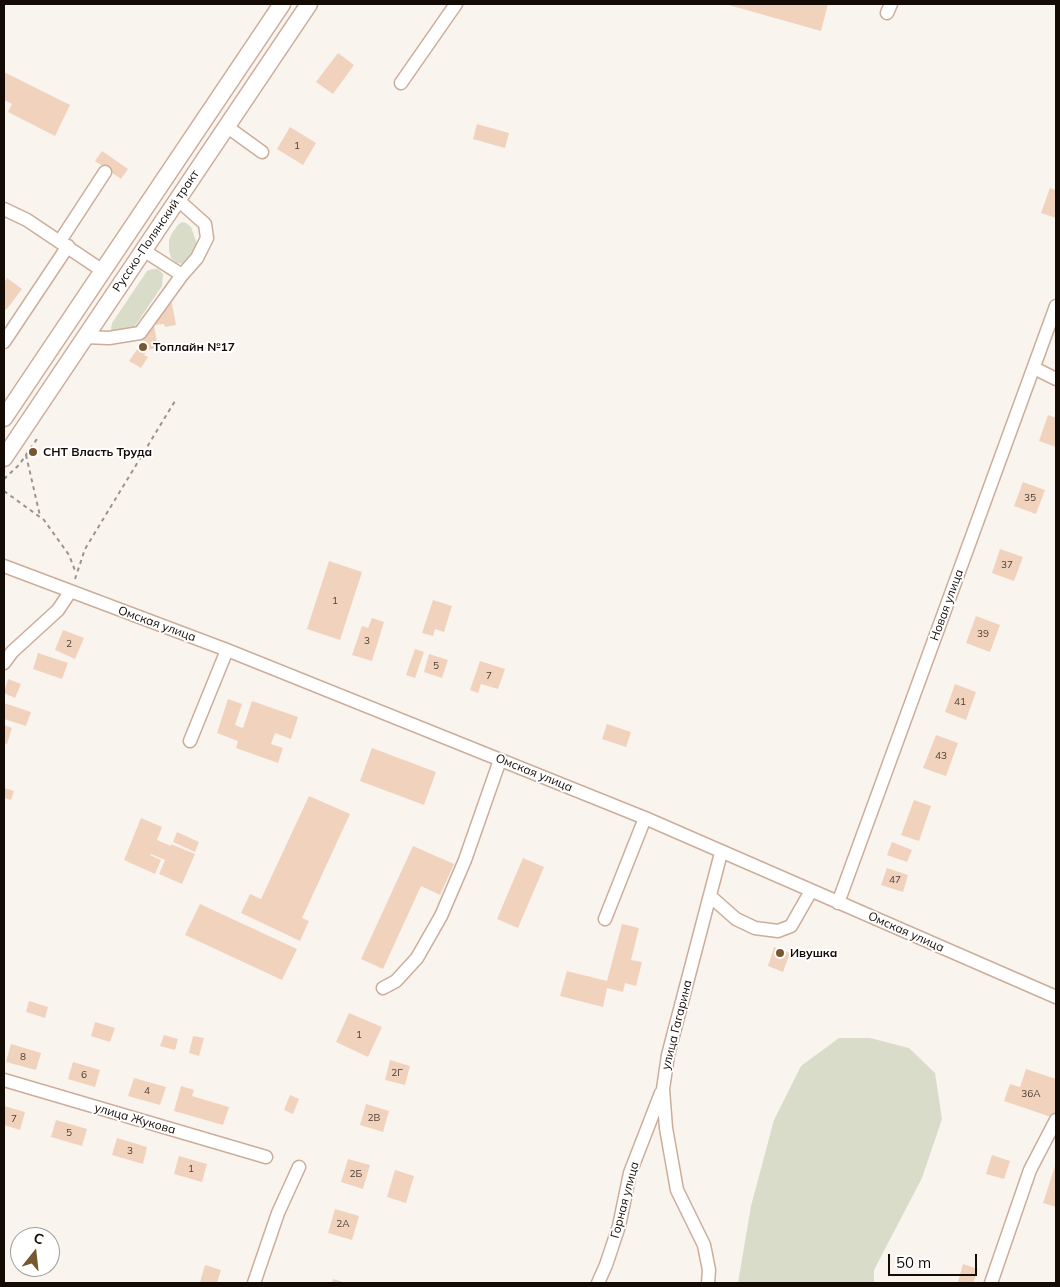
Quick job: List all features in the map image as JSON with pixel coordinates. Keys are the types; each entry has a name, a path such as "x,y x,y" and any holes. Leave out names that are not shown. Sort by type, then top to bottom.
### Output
{"main road":[{"name":"Русско-Полянский тракт","path":"4,418 282,4"},
{"name":"Русско-Полянский тракт","path":"4,458 308,4"}],"street":[{"path":"401,83 456,4"},
{"path":"226,126 262,152"},
{"path":"4,342 105,172"},
{"path":"84,337 109,338 140,333 196,258 207,238 205,224 177,199"},
{"path":"4,209 27,220 64,243 103,271"},
{"path":"142,250 182,275"},
{"name":"Новая улица","path":"838,903 1056,306"},
{"path":"1034,368 1056,379"},
{"name":"Омская улица","path":"4,566 227,650 644,818 1056,998"},
{"path":"4,663 12,652 58,610 70,592"},
{"path":"190,741 227,650"},
{"path":"383,988 396,980 417,958 441,916 465,860 500,760"},
{"path":"605,919 644,818"},
{"name":"улица Гагарина","path":"708,1283 709,1270 704,1245 677,1190 666,1128 663,1089 668,1055 721,853"},
{"path":"710,896 736,919 755,928 778,931 791,926 811,892"},
{"name":"улица Жукова","path":"4,1080 266,1157"},
{"name":"Горная улица","path":"598,1283 619,1226 630,1173 663,1089"},
{"path":"991,1283 1030,1170 1056,1120"},
{"path":"254,1283 278,1213 299,1167"}],"path":[{"path":"70,592 85,549 175,401"},
{"path":"4,479 19,465 36,439"},
{"path":"26,455 40,517"},
{"path":"4,491 40,517 58,538 69,555 76,574"}],"green space":[{"path":"182,222 191,227 197,244 189,262 183,264 177,263 171,258 169,251 169,240 172,233"},
{"path":"158,269 163,274 162,286 135,326 127,333 114,334 111,329 112,323 147,271"},
{"path":"839,1038 870,1038 909,1048 935,1073 942,1119 922,1178 874,1270 874,1283 738,1283 751,1206 774,1120 801,1066"}],"building":[{"path":"725,4 828,4 821,31"},
{"path":"338,53 354,65 333,94 316,82"},
{"path":"4,72 70,105 55,136 8,112 12,104 4,100"},
{"path":"477,124 509,133 505,148 473,139"},
{"path":"290,127 316,143 303,165 277,149"},
{"path":"102,151 128,169 121,179 95,161"},
{"path":"1050,188 1056,190 1056,218 1041,213"},
{"path":"7,278 22,289 6,310 4,308 4,283"},
{"path":"170,294 176,325 165,327 164,324 154,325 158,348 147,350 144,355 148,357 141,368 129,361 145,338 141,320 152,318 160,308 158,296"},
{"path":"1048,415 1056,418 1056,447 1039,441"},
{"path":"1023,482 1045,490 1036,514 1014,506"},
{"path":"1000,549 1023,557 1014,581 992,573"},
{"path":"329,561 362,572 340,640 307,629"},
{"path":"433,600 452,606 444,632 435,629 433,636 422,633"},
{"path":"976,616 1000,625 990,652 966,643"},
{"path":"372,618 384,622 372,661 352,655 362,626 368,628"},
{"path":"63,630 84,638 75,659 55,650"},
{"path":"415,649 424,652 415,678 406,675"},
{"path":"38,653 68,663 62,679 33,669"},
{"path":"429,654 448,660 442,678 424,672"},
{"path":"480,661 505,669 498,689 481,684 478,693 470,690"},
{"path":"8,679 21,684 15,698 4,693"},
{"path":"955,684 976,692 966,720 945,712"},
{"path":"228,699 242,704 235,725 243,728 252,701 298,717 291,739 275,733 271,744 283,748 278,763 236,748 238,741 217,733"},
{"path":"4,703 31,712 26,726 4,719"},
{"path":"607,724 631,732 626,747 602,739"},
{"path":"4,725 12,728 7,744 4,743"},
{"path":"936,735 958,743 946,776 923,768"},
{"path":"372,748 436,772 424,805 360,781"},
{"path":"4,788 14,791 11,800 4,798"},
{"path":"309,796 350,814 302,918 309,921 300,941 241,913 250,894 261,899"},
{"path":"914,800 931,806 919,841 901,835"},
{"path":"141,818 162,827 157,840 195,854 182,884 159,874 165,860 151,854 161,860 155,874 124,860"},
{"path":"177,832 199,842 195,852 173,842"},
{"path":"892,842 912,850 907,862 887,855"},
{"path":"413,846 454,864 440,895 421,886 383,969 361,959"},
{"path":"523,858 544,867 518,928 497,919"},
{"path":"887,868 908,875 903,892 881,885"},
{"path":"200,904 297,949 282,980 185,935"},
{"path":"622,924 639,928 631,960 642,962 636,986 625,983 623,992 607,988 603,1007 560,996 567,971 607,981"},
{"path":"774,947 790,953 783,972 768,966"},
{"path":"29,1001 48,1007 45,1018 26,1012"},
{"path":"349,1013 382,1027 368,1057 336,1042"},
{"path":"95,1022 115,1028 110,1042 91,1036"},
{"path":"164,1035 178,1039 175,1050 160,1046"},
{"path":"193,1036 204,1038 199,1056 189,1053"},
{"path":"11,1044 41,1053 36,1070 6,1062"},
{"path":"390,1060 410,1066 405,1085 385,1080"},
{"path":"73,1062 100,1070 95,1087 68,1079"},
{"path":"1026,1069 1056,1079 1056,1110 1054,1118 1004,1101 1010,1084 1020,1087"},
{"path":"134,1078 166,1087 160,1105 128,1096"},
{"path":"181,1086 194,1090 192,1096 229,1107 223,1125 174,1111"},
{"path":"290,1095 299,1099 293,1114 284,1110"},
{"path":"366,1104 389,1111 383,1132 360,1125"},
{"path":"4,1106 25,1112 20,1130 4,1125"},
{"path":"56,1120 87,1129 82,1146 51,1137"},
{"path":"117,1138 147,1147 143,1164 112,1155"},
{"path":"992,1155 1010,1161 1004,1179 986,1174"},
{"path":"179,1156 207,1164 202,1182 174,1174"},
{"path":"348,1159 370,1165 363,1189 341,1182"},
{"path":"1056,1163 1056,1207 1043,1203"},
{"path":"395,1170 414,1176 406,1203 387,1197"},
{"path":"335,1209 359,1216 352,1240 328,1233"},
{"path":"963,1264 978,1269 973,1283 958,1282"},
{"path":"205,1265 221,1270 217,1283 200,1283"},
{"path":"333,1279 346,1283 332,1283"}],"place":[{"name":"Топлайн №17","path":"143,347"},
{"name":"СНТ Власть Труда","path":"33,452"},
{"name":"Ивушка","path":"780,953"}]}
